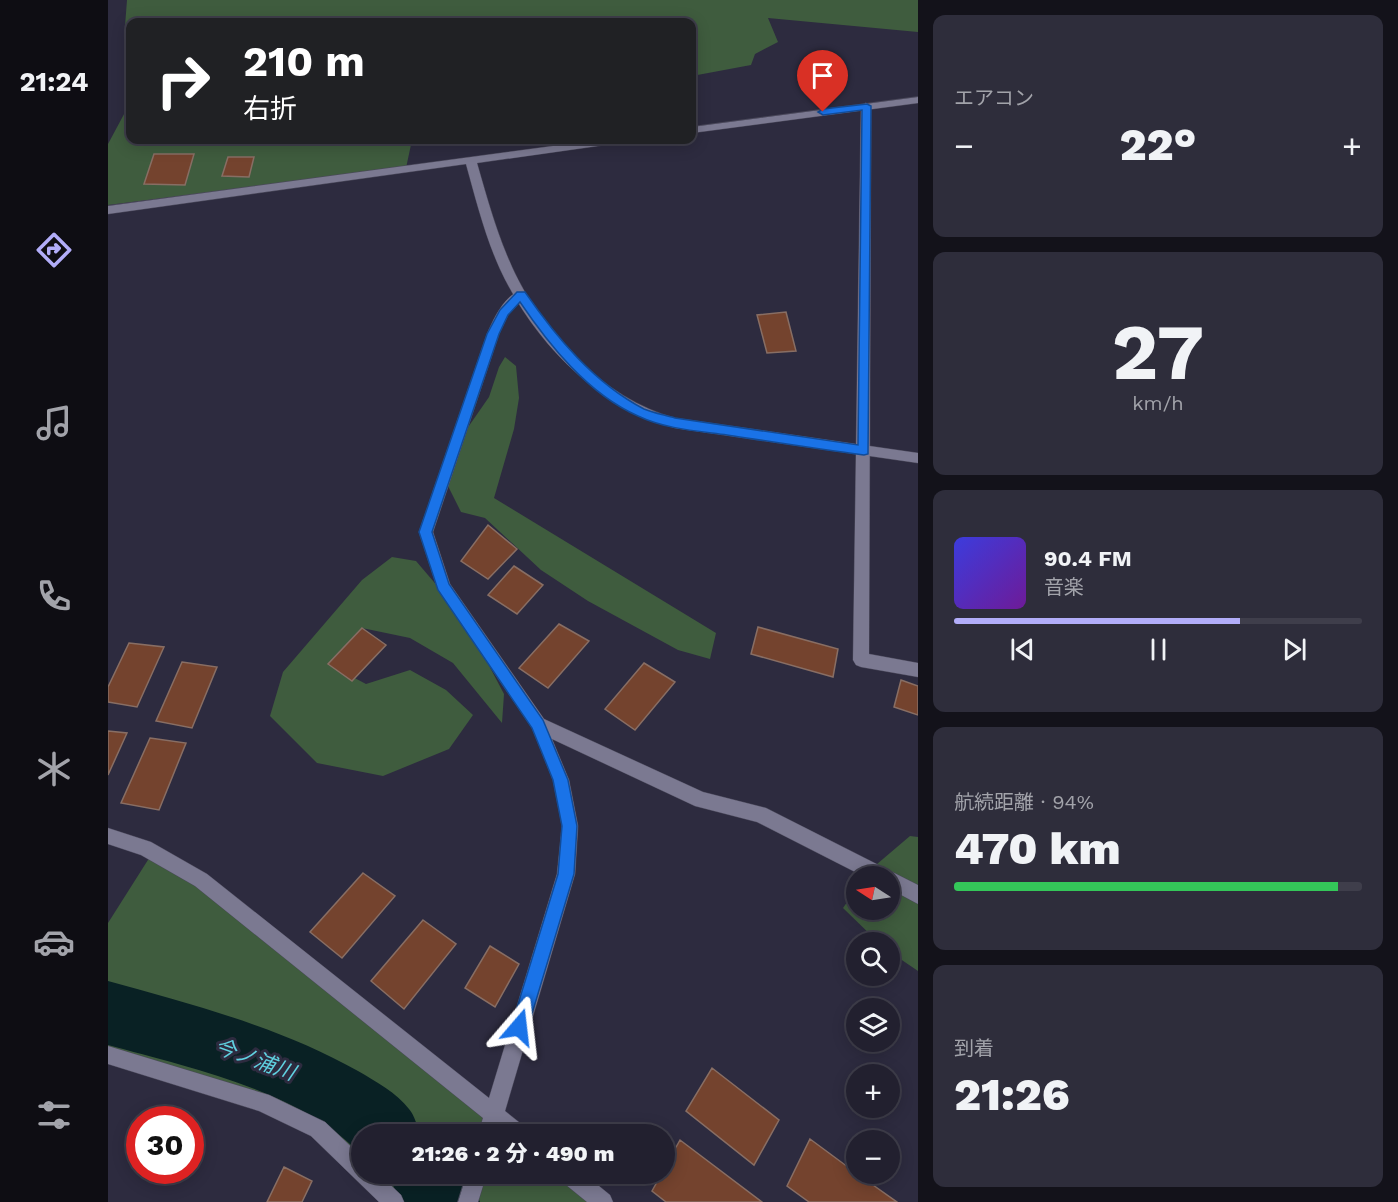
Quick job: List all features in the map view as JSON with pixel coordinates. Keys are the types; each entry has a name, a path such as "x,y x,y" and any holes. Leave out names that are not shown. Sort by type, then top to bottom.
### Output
{"street":[{"path":"696,129 918,100"},
{"path":"867,106 861,660 918,670"},
{"path":"108,210 588,144"},
{"path":"470,159 496,244 521,294 545,330 590,377 615,398 642,413 675,423 918,458"},
{"path":"491,1124 566,874 570,826 561,780 538,724 443,586 426,532 493,334 504,313 521,294"},
{"path":"538,724 700,800 760,814 861,866"},
{"path":"108,836 145,848 201,880 505,1124"},
{"path":"900,885 918,895"},
{"path":"108,1054 251,1097 318,1128 351,1160"},
{"path":"375,1184 394,1202"},
{"path":"468,1202 474,1184"},
{"path":"581,1184 603,1202"}],"green space":[{"path":"127,0 918,0 918,32 768,18 778,42 755,54 751,65 696,75 696,18 126,18 125,26"},
{"path":"126,110 126,144 411,144 406,168 108,205 108,144"},
{"path":"505,357 516,366 519,398 514,429 494,498 716,633 710,659 678,650 588,601 541,570 485,518 461,512 444,478 455,446 489,397 499,367"},
{"path":"392,557 416,561 463,616 504,694 502,723 453,663 410,638 362,628 328,664 366,684 410,670 446,690 473,715 449,749 383,776 317,763 270,716 283,672 362,580"},
{"path":"910,836 918,837 918,971 900,959 900,932 868,932 855,920 900,920 900,866 875,866"},
{"path":"153,852 505,1124 351,1124 351,1164 314,1127 108,1055 108,923"},
{"path":"370,1184 581,1184 603,1202 388,1202"}],"building":[{"path":"154,154 194,154 185,185 144,184"},
{"path":"228,157 254,157 249,177 222,176"},
{"path":"786,312 796,351 767,353 757,315"},
{"path":"488,525 517,549 488,579 461,561"},
{"path":"514,566 543,585 517,614 488,595"},
{"path":"559,624 589,641 548,688 519,668"},
{"path":"758,627 838,649 833,677 751,654"},
{"path":"362,628 386,645 352,681 328,664"},
{"path":"129,643 164,647 137,707 108,702 108,687"},
{"path":"182,662 217,667 192,728 156,721"},
{"path":"644,663 675,682 635,730 605,709"},
{"path":"901,680 918,686 918,715 894,707"},
{"path":"108,731 127,733 108,775"},
{"path":"150,738 186,743 159,810 121,803"},
{"path":"363,873 395,896 342,958 310,932"},
{"path":"423,920 456,944 404,1009 371,981"},
{"path":"490,946 519,964 495,1007 465,988"},
{"path":"712,1068 779,1120 754,1165 686,1111"},
{"path":"810,1139 846,1166 846,1184 872,1184 897,1202 809,1202 787,1186"},
{"path":"680,1140 762,1202 666,1202 652,1191 656,1184 675,1184 675,1149"},
{"path":"284,1167 312,1181 302,1202 267,1202"}],"waterway":[{"name":"今ノ浦川","path":"108,1013 259,1059 317,1084 344,1100 376,1124"},
{"name":"今ノ浦川","path":"430,1184 446,1202"}],"route":[{"path":"519,1027 566,874 570,826 561,780 538,724 443,586 426,532 493,334 504,313 521,294 545,330 590,377 615,398 642,413 675,423 864,451 867,106 823,112"}]}
